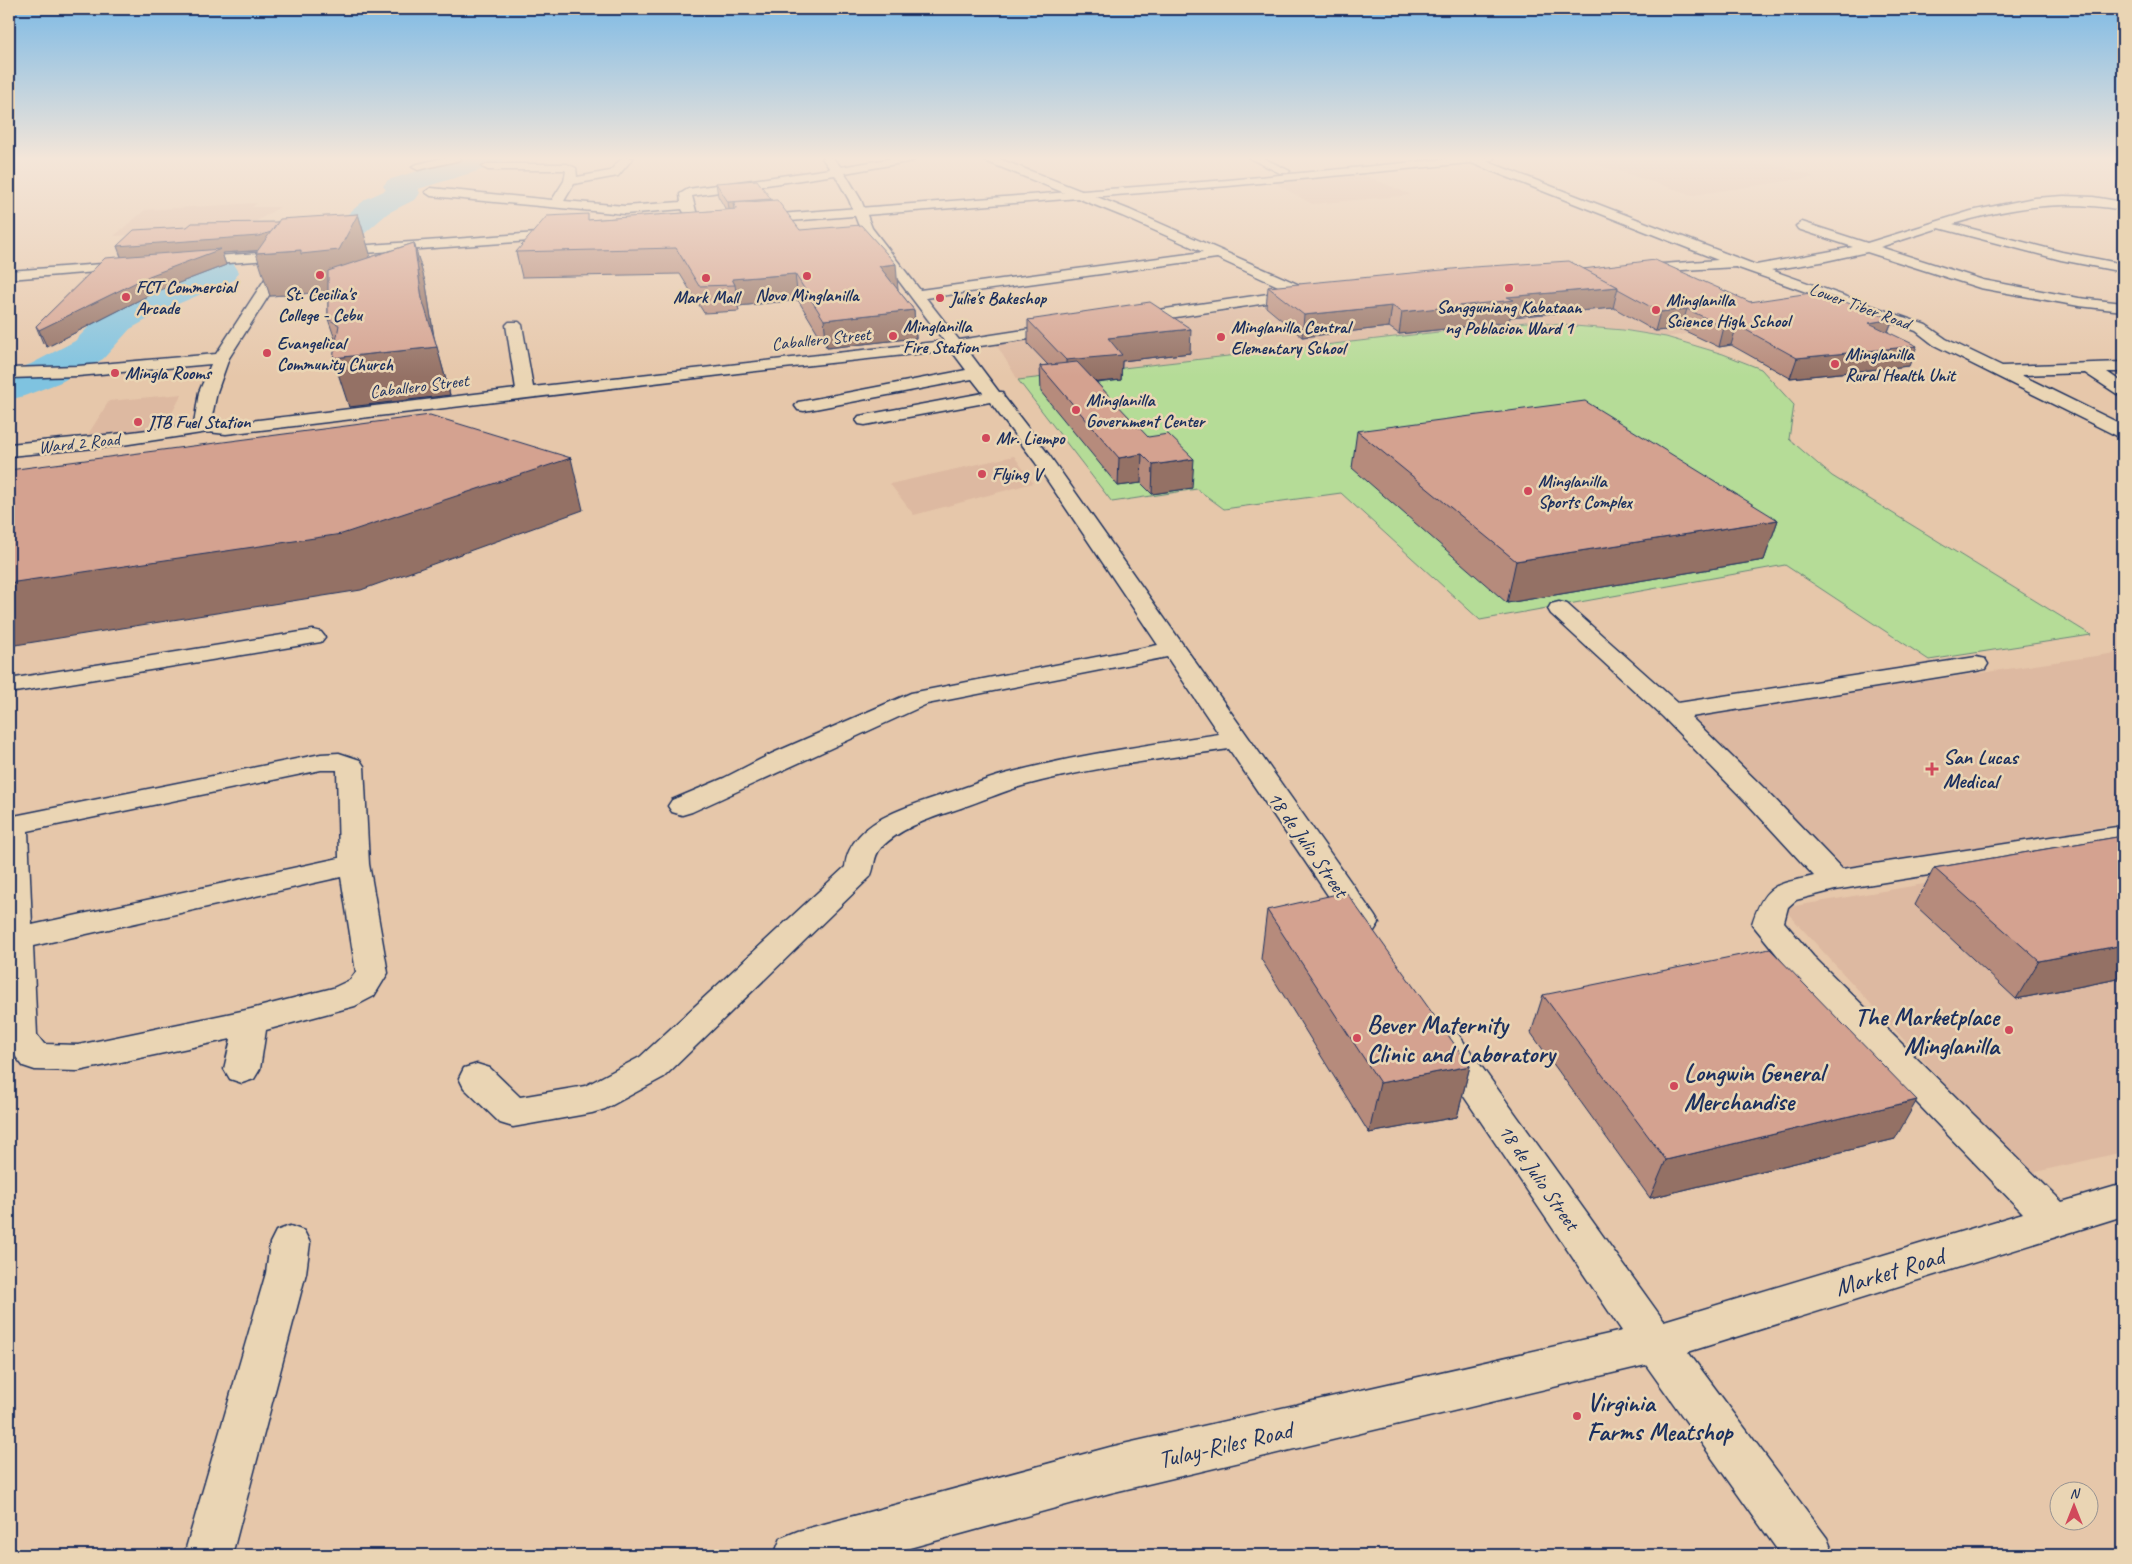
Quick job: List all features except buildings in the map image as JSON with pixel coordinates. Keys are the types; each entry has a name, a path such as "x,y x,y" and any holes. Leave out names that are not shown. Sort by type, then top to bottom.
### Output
{"main road":[{"path":"563,231 178,259 288,254 565,231"},
{"name":"18 de Julio Street","path":"868,231 1042,459 1382,950"},
{"path":"1167,231 1306,293"},
{"name":"Lower Tiber Road","path":"1655,231 1737,263 1921,328 1940,342 2123,432"},
{"path":"1818,231 1980,284 2079,302 2123,306"},
{"path":"1754,268 1801,262 1860,250 1867,246 1915,231"},
{"path":"1965,231 2053,254 2123,268"},
{"path":"208,427 202,422 208,392 221,358 288,254"},
{"path":"916,295 1220,254"},
{"path":"9,268 138,262 9,275"},
{"path":"1618,271 1737,263"},
{"path":"1121,320 1324,292"},
{"path":"514,324 525,393"},
{"name":"Caballero Street","path":"208,427 226,429 525,393 955,345 1082,326"},
{"path":"9,373 61,371 221,358"},
{"path":"1999,371 2123,367"},
{"path":"2088,368 2123,390"},
{"path":"804,406 987,385"},
{"path":"864,420 987,385"},
{"name":"Ward 2 Road","path":"9,450 116,440 208,427"},
{"path":"1559,608 1672,712 1757,797 1835,880"},
{"path":"9,686 313,638"},
{"path":"682,806 920,698 1173,649"},
{"path":"1672,712 1976,664"},
{"path":"477,1078 513,1114 592,1100 652,1067 860,870 858,864 863,852 892,825 916,814 1020,779 1181,748 1236,740"},
{"path":"339,761 350,766 354,864 372,973 362,988 342,997 251,1022 78,1058 35,1057 20,1038 11,825 321,762 339,761"},
{"path":"2056,1221 1802,964 1768,924 1774,903 1785,893 1835,880 2123,835"},
{"path":"17,939 354,864"},
{"path":"242,1069 251,1022"},
{"name":"18 de Julio Street","path":"1432,1023 1655,1343 1810,1555"},
{"name":"Market Road","path":"1655,1343 2123,1200"},
{"path":"208,1555 286,1273 290,1243"},
{"name":"Tulay-Riles Road","path":"798,1555 1110,1470 1655,1343"}],"shaded area":[{"path":"120,231 240,231 212,248 152,234 114,236"},
{"name":"Minglanilla Central Elementary School","path":"1421,292 1563,297 1755,324 1666,337 1623,330 1526,322 1018,380 996,344 1259,307"},
{"name":"JTB Fuel Station","path":"182,394 162,432 84,441 109,401"},
{"path":"1014,456 1033,483 914,515 890,484"},
{"name":"San Lucas Medical","path":"2123,652 2123,823 1847,872 1686,716"},
{"name":"The Marketplace Minglanilla","path":"2123,850 2123,1152 2027,1174 1783,908"}],"green space":[{"name":"Minglanilla Sports Complex","path":"1526,322 1623,330 1666,337 1723,354 1761,369 1794,405 1789,439 1832,476 2091,635 1929,660 1785,565 1480,620 1341,493 1224,509 1197,489 1112,502 1018,380"}],"waterway":[{"path":"337,240 348,231"},
{"path":"9,387 46,373 89,350 116,321 153,301 221,272"}],"place":[{"name":"St. Cecilia's College - Cebu","path":"320,275"},
{"name":"Novo Minglanilla","path":"807,276"},
{"name":"Mark Mall","path":"706,278"},
{"name":"Sangguniang Kabataan ng Poblacion Ward 1","path":"1509,288"},
{"name":"FCT Commercial Arcade","path":"126,297"},
{"name":"Julie's Bakeshop","path":"940,298"},
{"name":"Minglanilla Science High School","path":"1656,310"},
{"name":"Minglanilla Fire Station","path":"893,336"},
{"name":"Minglanilla Central Elementary School","path":"1221,337"},
{"name":"Evangelical Community Church","path":"267,353"},
{"name":"Minglanilla Rural Health Unit","path":"1835,364"},
{"name":"Mingla Rooms","path":"115,373"},
{"name":"Minglanilla Government Center","path":"1076,410"},
{"name":"JTB Fuel Station","path":"138,422"},
{"name":"Mr. Liempo","path":"986,438"},
{"name":"Flying V","path":"982,474"},
{"name":"Minglanilla Sports Complex","path":"1528,491"},
{"name":"San Lucas Medical","path":"1932,769"},
{"name":"The Marketplace Minglanilla","path":"2009,1030"},
{"name":"Bever Maternity Clinic and Laboratory","path":"1357,1038"},
{"name":"Longwin General Merchandise","path":"1674,1086"},
{"name":"Virginia Farms Meatshop","path":"1577,1416"}]}
